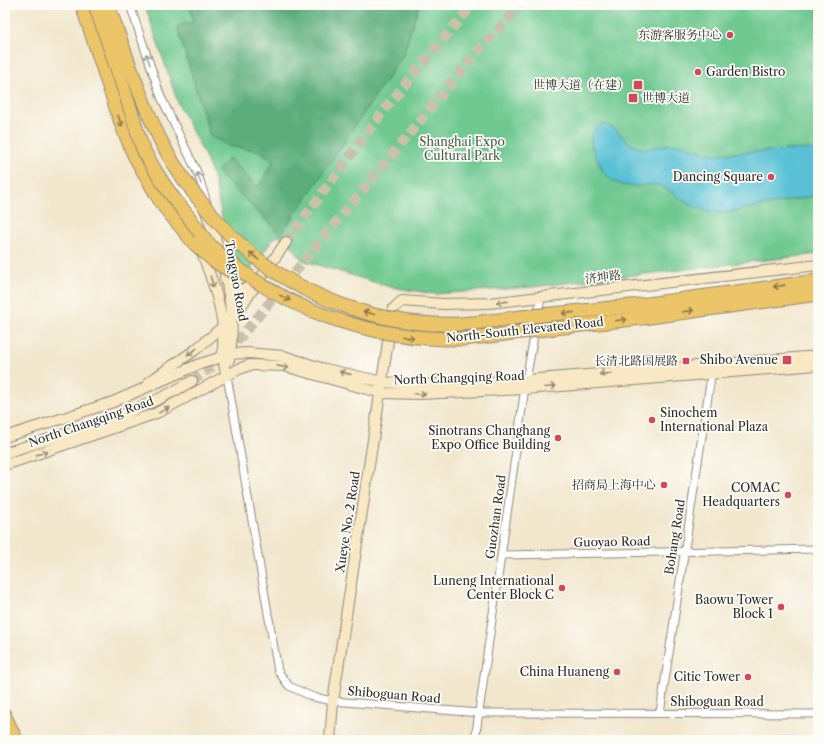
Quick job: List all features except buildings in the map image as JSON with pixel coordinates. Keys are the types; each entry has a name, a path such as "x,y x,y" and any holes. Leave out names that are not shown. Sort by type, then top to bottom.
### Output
{"highway":[{"path":"82,5 134,155 162,204 195,244 214,261 241,277 270,289"},
{"name":"North-South Elevated Road","path":"95,5 144,150 170,194 213,248 246,275 305,309 334,320 393,335 433,339 487,336 650,317 818,294"},
{"name":"North-South Elevated Road","path":"108,5 126,55 164,146 186,183 238,242 259,260 309,291 353,309 404,321 457,324 648,304 818,281"},
{"path":"118,5 126,55"}],"main road":[{"name":"Tongyao Road","path":"88,5 120,96 179,201 196,236 209,271 223,327 227,376"},
{"name":"Tongyao Road","path":"114,5 143,90 159,126 205,210 213,229 225,276 232,319 226,355"},
{"path":"136,391 195,350 232,319 286,242"},
{"name":"济坤路","path":"393,309 402,301 466,304 541,298 818,265"},
{"path":"225,276 232,287 241,291 255,286"},
{"name":"Xueye No. 2 Road","path":"330,740 332,701 393,309"},
{"name":"North Changqing Road","path":"5,438 113,402 136,391 226,355 253,353 284,356 321,368 382,382 419,385 526,384"},
{"name":"North Changqing Road","path":"5,465 157,413 250,365 284,366 381,393 420,394 712,369 818,356"},
{"name":"North Changqing Road","path":"712,369 818,365"},
{"path":"5,453 134,411 172,393 192,381"},
{"path":"5,714 17,740"}],"street":[{"path":"130,5 161,97 198,174 213,229"},
{"name":"Guozhan Road","path":"475,740 526,384 541,298"},
{"name":"Bohang Road","path":"660,713 712,369"},
{"name":"Shiboguan Road","path":"227,376 278,671 289,686 313,697 332,701 479,713 818,714"},
{"name":"Guoyao Road","path":"502,555 818,549"}],"green space":[{"name":"Shanghai Expo Cultural Park","path":"145,5 818,5 818,254 532,287 435,294 390,287 302,260 292,246 280,237 276,236 242,280 238,281 234,276 214,179 204,154 179,106"},
{"path":"190,5 419,5 403,55 281,235 217,172 229,158 258,187 273,162 260,151 228,146 210,136 177,26 193,22"}],"water":[{"path":"603,124 608,125 617,131 631,145 645,149 673,144 715,154 809,149 818,152 818,195 725,213 708,211 692,206 662,186 622,185 607,176 592,147 591,140 593,132 598,126"}],"tunnel":[{"path":"286,242 387,106 472,5"},
{"path":"192,381 221,361 478,51 521,5"}],"place":[{"name":"东游客服务中心","path":"730,35"},
{"name":"Garden Bistro","path":"698,72"},
{"name":"世博大道（在建）","path":"638,85"},
{"name":"世博大道","path":"633,98"},
{"name":"Dancing Square","path":"771,177"},
{"name":"Shibo Avenue","path":"787,360"},
{"name":"长清北路国展路","path":"686,361"},
{"name":"Sinochem International Plaza","path":"652,420"},
{"name":"Sinotrans Changhang Expo Office Building","path":"558,438"},
{"name":"招商局上海中心","path":"664,485"},
{"name":"COMAC Headquarters","path":"788,495"},
{"name":"Luneng International Center Block C","path":"562,588"},
{"name":"Baowu Tower Block 1","path":"781,607"},
{"name":"China Huaneng","path":"617,672"},
{"name":"Citic Tower","path":"748,677"}]}
